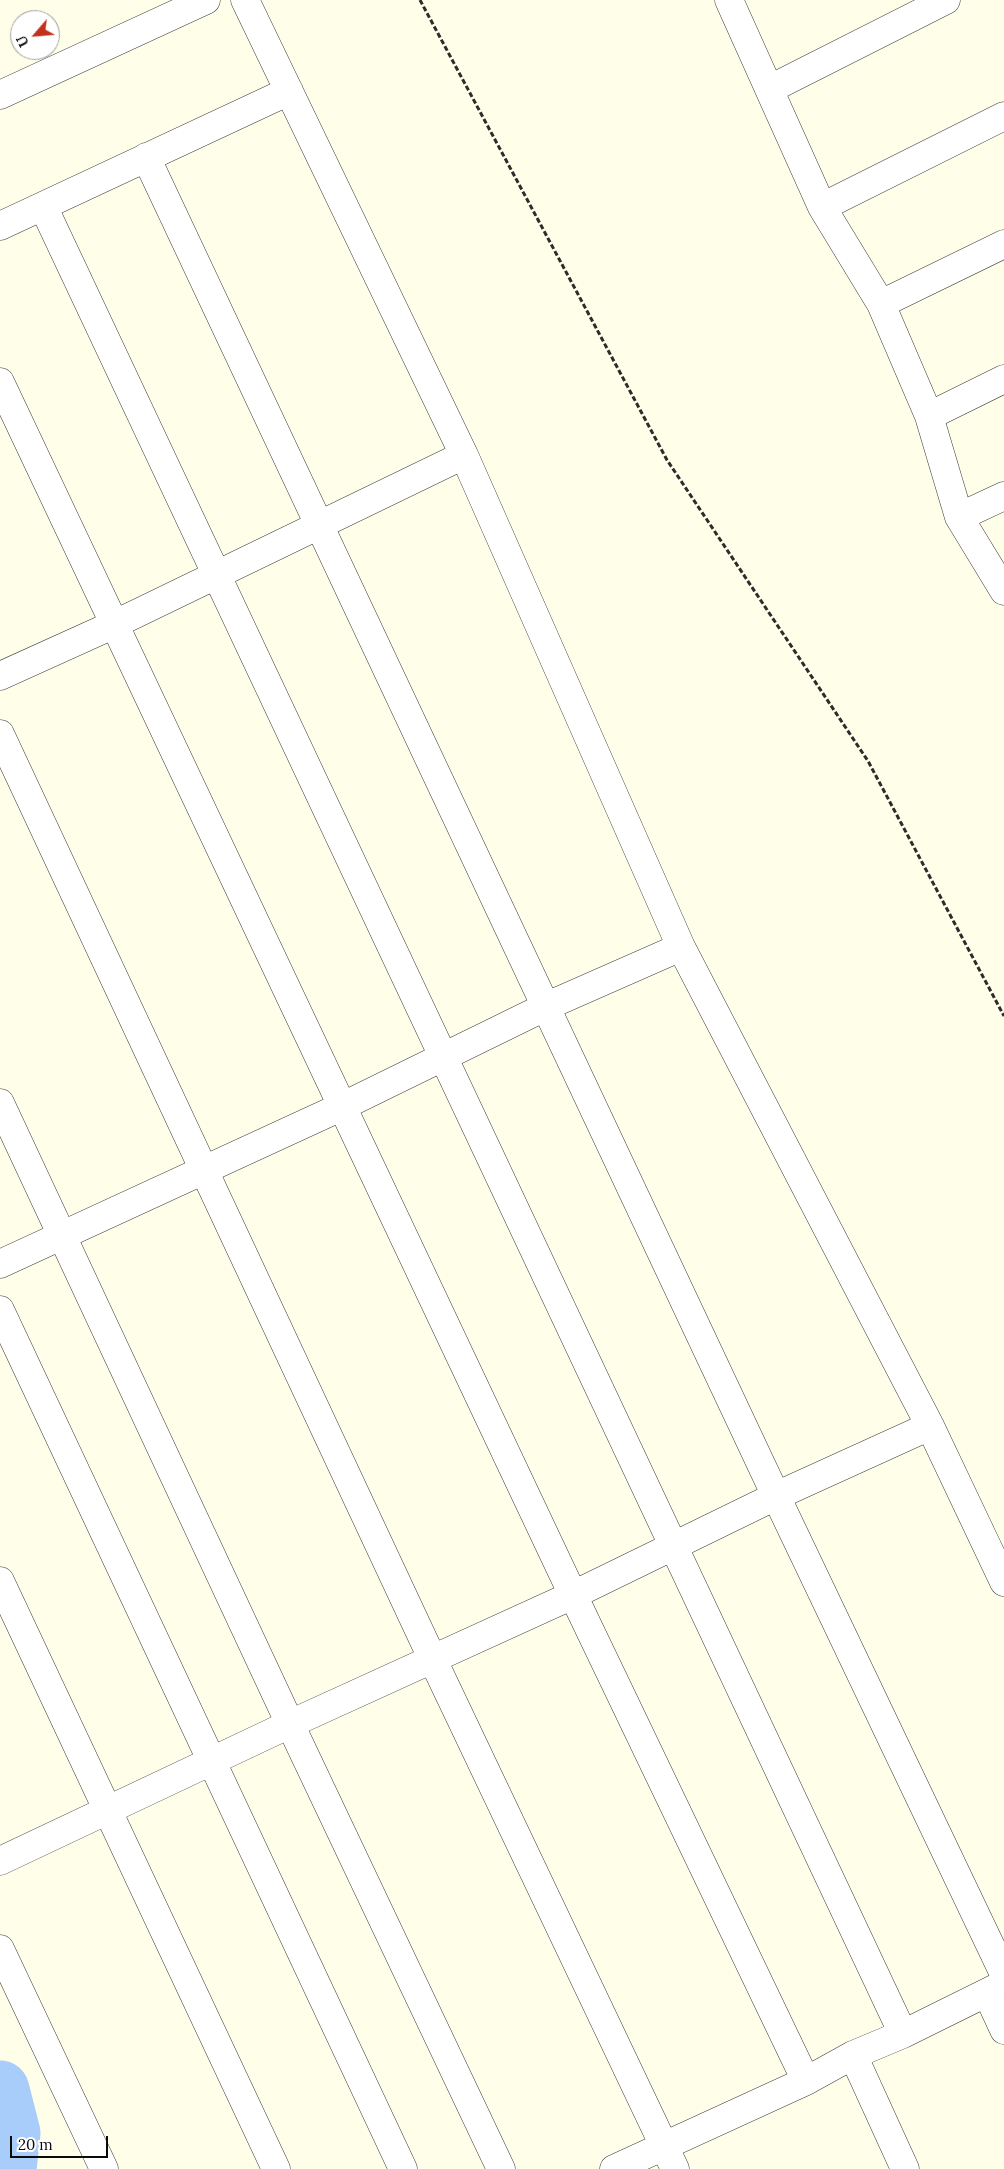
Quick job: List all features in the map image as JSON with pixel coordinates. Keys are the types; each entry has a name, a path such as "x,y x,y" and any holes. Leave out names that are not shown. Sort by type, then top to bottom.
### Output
{"street":[{"path":"0,95 206,0"},
{"path":"244,0 464,455 681,947 930,1426 1004,1582"},
{"path":"729,0 822,207 881,304 929,416 959,517 1004,591"},
{"path":"770,89 946,0"},
{"path":"0,226 289,91"},
{"path":"822,207 1004,116"},
{"path":"146,157 776,1496 998,1984 1004,2030"},
{"path":"43,206 903,2034"},
{"path":"881,304 1004,244"},
{"path":"929,416 1004,379"},
{"path":"0,382 573,1595 806,2081"},
{"path":"0,676 115,624 464,455"},
{"path":"959,517 1004,496"},
{"path":"0,734 432,1658 670,2157"},
{"path":"0,1264 204,1168 343,1106 547,1006 681,947"},
{"path":"0,1104 290,1724 501,2169"},
{"path":"0,1310 403,2169"},
{"path":"0,1861 432,1658 573,1595 776,1496 930,1426"},
{"path":"0,1581 276,2169"},
{"path":"0,1949 104,2169"},
{"path":"614,2169 670,2157 852,2055 903,2034 998,1984"},
{"path":"852,2055 905,2169"}],"path":[{"path":"420,0 668,460 868,761 1004,1016"}],"waterway":[{"path":"0,2090 11,2133 7,2169"}]}
